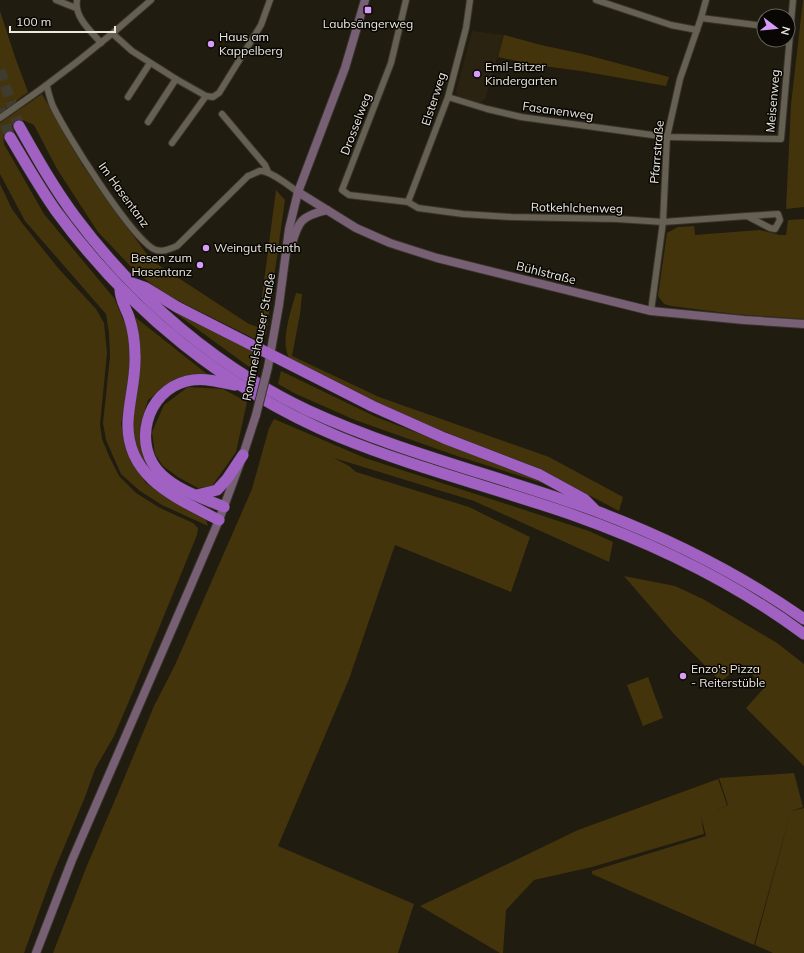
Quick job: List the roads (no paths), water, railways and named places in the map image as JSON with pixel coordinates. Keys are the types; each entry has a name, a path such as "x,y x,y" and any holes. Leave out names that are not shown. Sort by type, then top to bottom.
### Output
{"highway":[{"path":"19,126 42,168 65,202 99,246 131,282 166,316 211,352 256,382 306,409 358,432 595,511 643,530 710,562 759,589 804,619"},
{"path":"10,137 32,176 55,210 77,239 120,288 180,343 209,365 243,387 306,422 364,446 428,469 573,515 642,542 694,566 727,584 775,613 804,634"},
{"path":"131,282 146,288 177,307 270,353 338,390 408,423 540,475 584,499 595,511"},
{"path":"120,288 120,298 129,318 134,342 135,357 128,422 128,439 134,456 145,473 158,486 219,520"},
{"path":"224,508 179,487 162,475 147,451 144,438 146,423 151,410 158,399 165,392 186,381 204,379 243,387"},
{"path":"196,495 217,490 228,479 243,455"}],"main road":[{"name":"Rommelshauser Straße","path":"36,953 72,860 224,508 243,455 256,415 268,366 282,283 289,229 298,192 345,68 365,0"},
{"name":"Bühlstraße","path":"298,192 356,228 390,243 437,258 652,311 804,324"},
{"path":"282,283 295,233 302,220 307,216 328,210"}],"street":[{"path":"56,0 76,8"},
{"path":"77,0 76,8 83,22 101,43"},
{"path":"0,118 47,86 114,34 151,0"},
{"path":"114,34 132,51 176,80 206,96 213,96 219,93 261,25 270,0"},
{"name":"Drosselweg","path":"406,0 391,63 342,190 349,195 408,202"},
{"name":"Elsterweg","path":"408,202 448,97 466,28 470,0"},
{"path":"596,0 671,25 697,30"},
{"name":"Pfarrstraße","path":"652,311 663,222 667,136 680,79 706,0"},
{"path":"701,18 756,25"},
{"name":"Meisenweg","path":"667,136 781,139 788,48"},
{"path":"128,97 150,63"},
{"path":"148,122 176,80"},
{"name":"Im Hasentanz","path":"47,86 52,104 95,176 125,219 141,238 155,250 166,251 176,246 248,176 261,171 268,172"},
{"path":"172,143 206,96"},
{"name":"Fasanenweg","path":"448,97 487,109 521,117 667,136"},
{"path":"222,114 265,165 268,172 298,192"},
{"name":"Rotkehlchenweg","path":"408,202 418,208 463,214 546,219 617,219 663,222 747,216 781,214 780,220 775,229 747,216"}],"tunnel":[{"path":"0,70 19,126"},
{"path":"0,109 10,137"}],"place":[{"name":"Laubsängerweg","path":"368,10"},
{"name":"Haus am Kappelberg","path":"211,44"},
{"name":"Emil-Bitzer Kindergarten","path":"477,74"},
{"name":"Weingut Rienth","path":"206,248"},
{"name":"Besen zum Hasentanz","path":"200,265"},
{"name":"Enzo's Pizza - Reiterstüble","path":"683,676"}]}
